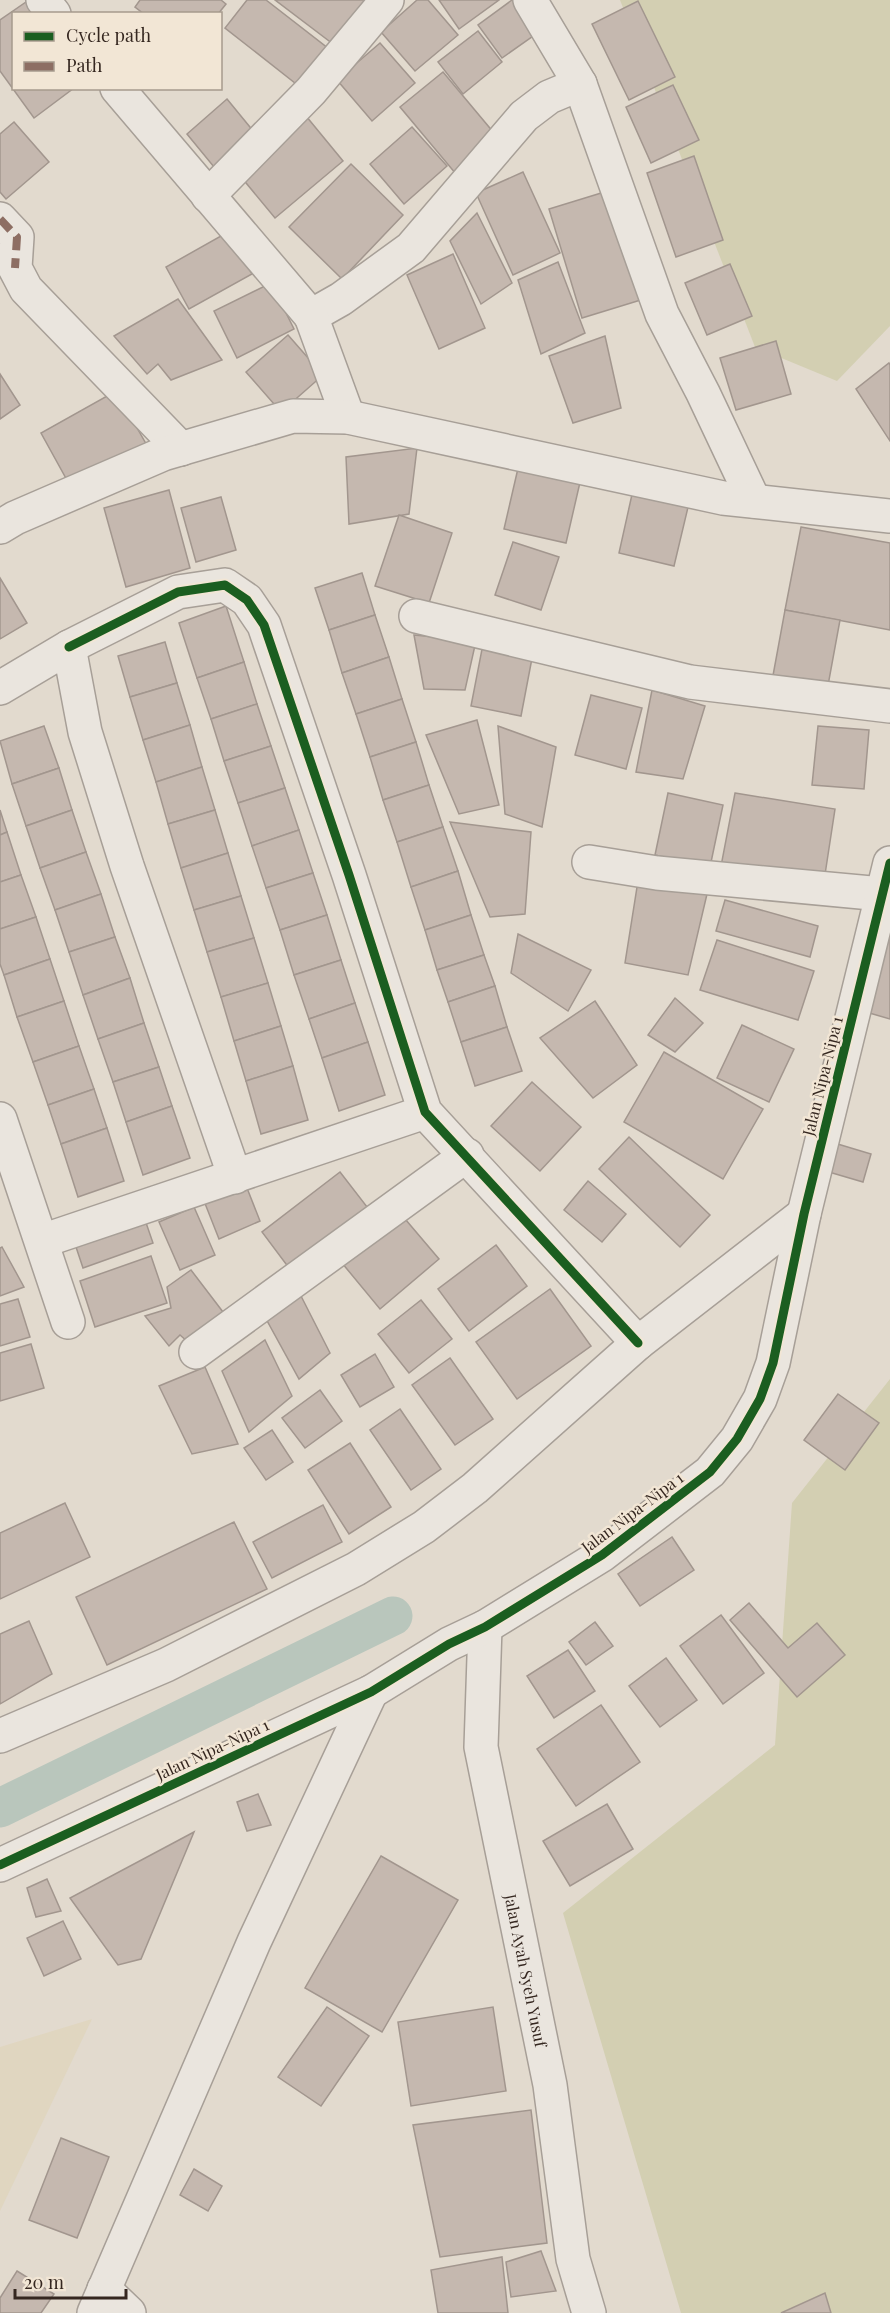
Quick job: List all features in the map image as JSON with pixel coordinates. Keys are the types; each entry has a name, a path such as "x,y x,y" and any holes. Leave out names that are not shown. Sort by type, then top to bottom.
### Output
{"street":[{"path":"43,0 52,12"},
{"path":"208,196 311,91 387,0"},
{"path":"530,0 580,84 662,314 704,393 754,501"},
{"path":"311,315 341,299 411,248 524,116 549,97 580,84"},
{"path":"119,90 311,315 348,417"},
{"path":"0,219 17,237 15,268 26,289 181,449"},
{"path":"5,515 162,454 293,416 348,417 723,498 890,516"},
{"path":"0,688 69,647 178,592 225,585 247,600 264,625 349,875 425,1112 638,1343"},
{"path":"416,616 690,682 890,706"},
{"path":"69,647 85,732 127,866 235,1177"},
{"path":"588,862 657,873 886,878"},
{"name":"Jalan Nipa-Nipa 1","path":"0,1865 370,1692 449,1644 485,1627 602,1555 710,1472 737,1439 760,1399 773,1363 804,1214 886,878"},
{"path":"42,1241 425,1112"},
{"path":"0,1119 68,1322"},
{"path":"196,1352 467,1155"},
{"path":"0,1736 166,1665 356,1569 424,1527 475,1488 638,1343 804,1214"},
{"name":"Jalan Ayah Syeh Yusuf","path":"485,1627 481,1747 550,2085 573,2259 589,2313"},
{"path":"129,2313 99,2301 254,1942 370,1692"}],"shaded area":[{"path":"620,0 890,0 890,326 837,381 755,347"},
{"path":"890,1379 890,2313 681,2313 563,1913 775,1745 792,1503"},
{"path":"92,2019 0,2211 0,2047"}],"building":[{"path":"140,0 221,0 226,4 220,12 141,12 135,7"},
{"path":"247,0 266,0 329,49 300,87 225,28"},
{"path":"275,0 373,0 337,47"},
{"path":"417,0 428,0 458,35 415,71 381,32"},
{"path":"439,0 499,0 459,29"},
{"path":"512,0 522,0 543,29 502,58 478,25"},
{"path":"638,1 675,77 629,100 592,24"},
{"path":"26,2 33,12 12,12 12,88 0,71 0,20"},
{"path":"478,31 502,62 463,94 438,62"},
{"path":"380,43 415,83 372,121 337,80"},
{"path":"443,72 499,139 456,174 400,107"},
{"path":"673,85 699,140 651,163 626,107"},
{"path":"14,90 71,90 34,118"},
{"path":"227,99 254,132 214,167 187,134"},
{"path":"306,116 343,161 275,218 237,172"},
{"path":"14,122 49,162 6,199 0,192 0,134"},
{"path":"412,127 447,166 404,204 370,164"},
{"path":"694,156 723,240 676,257 647,173"},
{"path":"351,164 403,215 342,279 289,227"},
{"path":"523,172 560,253 513,275 476,193"},
{"path":"611,190 644,299 582,318 549,209"},
{"path":"477,213 512,283 481,304 450,241"},
{"path":"228,232 252,274 189,309 166,267"},
{"path":"453,254 485,328 439,349 407,275"},
{"path":"558,262 585,333 541,354 518,280"},
{"path":"730,264 752,316 707,335 685,283"},
{"path":"271,283 294,329 237,358 214,311"},
{"path":"178,299 222,360 171,380 158,364 147,374 114,336"},
{"path":"288,335 323,375 281,412 246,372"},
{"path":"605,336 621,408 573,423 549,356"},
{"path":"776,341 791,394 736,410 720,358"},
{"path":"889,363 890,365 890,441 856,389"},
{"path":"0,374 20,405 0,419"},
{"path":"116,391 149,449 73,491 41,433"},
{"path":"417,448 409,514 349,524 346,457"},
{"path":"519,464 581,478 566,543 504,529"},
{"path":"169,490 190,568 126,587 104,508"},
{"path":"633,490 689,503 674,566 619,553"},
{"path":"221,497 236,550 196,562 181,508"},
{"path":"399,515 452,533 429,603 375,586"},
{"path":"801,527 890,543 890,630 785,610"},
{"path":"513,542 559,557 541,610 495,595"},
{"path":"362,573 375,615 329,630 315,588"},
{"path":"0,578 27,623 0,639"},
{"path":"226,606 244,662 197,678 179,623"},
{"path":"785,610 840,620 827,691 772,681"},
{"path":"375,615 389,657 342,673 329,630"},
{"path":"414,635 476,641 465,690 424,689"},
{"path":"165,642 177,683 130,697 118,656"},
{"path":"483,644 533,653 521,716 471,706"},
{"path":"389,657 402,699 356,714 342,673"},
{"path":"244,662 257,704 211,719 197,678"},
{"path":"177,683 190,725 143,740 130,697"},
{"path":"652,690 705,706 683,779 636,772"},
{"path":"591,695 642,708 626,769 575,755"},
{"path":"402,699 416,742 370,757 356,714"},
{"path":"257,704 271,746 224,761 211,719"},
{"path":"477,720 499,805 459,814 426,735"},
{"path":"190,725 202,767 156,782 143,740"},
{"path":"44,726 59,768 12,784 0,741"},
{"path":"498,726 556,747 542,827 505,814"},
{"path":"818,726 869,730 864,789 812,785"},
{"path":"416,742 429,785 383,800 370,757"},
{"path":"271,746 285,788 238,803 224,761"},
{"path":"202,767 215,810 168,824 156,782"},
{"path":"59,768 72,810 26,826 12,784"},
{"path":"429,785 443,827 397,842 383,800"},
{"path":"285,788 299,830 252,846 238,803"},
{"path":"668,793 723,805 710,867 655,855"},
{"path":"735,793 835,809 824,881 721,866"},
{"path":"0,810 7,832 0,835"},
{"path":"72,810 86,852 40,868 26,826"},
{"path":"215,810 228,853 181,868 168,824"},
{"path":"450,822 531,832 525,914 490,917"},
{"path":"443,827 458,871 411,887 397,842"},
{"path":"299,830 313,873 266,888 252,846"},
{"path":"7,832 21,875 0,882 0,835"},
{"path":"86,852 101,894 55,910 40,868"},
{"path":"228,853 241,896 194,910 181,868"},
{"path":"458,871 471,915 425,930 411,887"},
{"path":"313,873 327,915 280,930 266,888"},
{"path":"21,875 36,917 0,929 0,882"},
{"path":"638,881 707,894 688,975 625,963"},
{"path":"101,894 115,937 69,952 55,910"},
{"path":"241,896 254,938 207,952 194,910"},
{"path":"725,900 818,926 810,957 716,931"},
{"path":"327,915 341,960 294,975 280,930"},
{"path":"471,915 484,955 437,970 425,930"},
{"path":"36,917 50,959 4,975 0,964 0,929"},
{"path":"518,934 591,970 568,1011 511,973"},
{"path":"881,934 890,936 890,1019 859,1010"},
{"path":"115,937 130,978 83,995 69,952"},
{"path":"254,938 268,983 221,997 207,952"},
{"path":"717,940 814,971 798,1020 700,990"},
{"path":"484,955 495,986 448,1002 437,970"},
{"path":"50,959 64,1001 17,1017 4,975"},
{"path":"341,960 355,1003 309,1019 294,975"},
{"path":"130,978 144,1023 98,1039 83,995"},
{"path":"268,983 281,1026 234,1041 221,997"},
{"path":"495,986 507,1027 461,1042 448,1002"},
{"path":"675,998 703,1023 675,1052 648,1035"},
{"path":"64,1001 79,1046 33,1062 17,1017"},
{"path":"595,1001 637,1065 593,1098 540,1038"},
{"path":"355,1003 368,1042 322,1058 309,1019"},
{"path":"144,1023 159,1067 113,1082 98,1039"},
{"path":"742,1025 794,1049 769,1102 717,1078"},
{"path":"281,1026 293,1066 246,1081 234,1041"},
{"path":"507,1027 522,1071 475,1086 461,1042"},
{"path":"368,1042 385,1095 339,1111 322,1058"},
{"path":"79,1046 94,1089 48,1105 33,1062"},
{"path":"664,1052 763,1109 723,1179 624,1122"},
{"path":"293,1066 308,1120 261,1134 246,1081"},
{"path":"159,1067 172,1106 126,1122 113,1082"},
{"path":"532,1082 581,1127 540,1171 491,1126"},
{"path":"94,1089 107,1128 61,1144 48,1105"},
{"path":"172,1106 190,1158 143,1175 126,1122"},
{"path":"107,1128 124,1181 78,1197 61,1144"},
{"path":"629,1137 710,1215 680,1247 599,1169"},
{"path":"831,1142 871,1154 863,1182 822,1170"},
{"path":"340,1172 371,1212 292,1272 262,1232"},
{"path":"588,1181 626,1214 602,1242 564,1210"},
{"path":"245,1183 260,1221 219,1239 204,1201"},
{"path":"194,1207 215,1255 180,1270 159,1222"},
{"path":"400,1213 439,1259 380,1309 342,1263"},
{"path":"143,1214 153,1243 83,1268 73,1238"},
{"path":"496,1245 527,1286 469,1331 438,1289"},
{"path":"2,1247 24,1287 0,1296 0,1248"},
{"path":"151,1256 167,1303 95,1327 80,1281"},
{"path":"191,1270 223,1312 188,1342 180,1335 169,1346 145,1316 171,1308 167,1287"},
{"path":"550,1289 591,1346 517,1399 476,1342"},
{"path":"301,1296 330,1353 299,1379 265,1317"},
{"path":"18,1299 30,1337 0,1346 0,1304"},
{"path":"421,1300 452,1339 409,1373 378,1334"},
{"path":"265,1340 292,1396 249,1432 222,1371"},
{"path":"31,1344 44,1388 0,1401 0,1353"},
{"path":"375,1354 394,1387 360,1407 341,1375"},
{"path":"450,1358 493,1419 455,1445 412,1385"},
{"path":"205,1367 238,1444 192,1454 159,1386"},
{"path":"320,1390 342,1421 305,1448 282,1418"},
{"path":"838,1394 879,1423 845,1470 804,1440"},
{"path":"400,1409 441,1469 411,1490 370,1430"},
{"path":"272,1430 293,1462 266,1480 244,1448"},
{"path":"350,1443 391,1507 349,1534 308,1470"},
{"path":"65,1503 90,1557 0,1599 0,1533"},
{"path":"323,1505 342,1542 272,1578 253,1542"},
{"path":"234,1522 267,1589 107,1665 76,1597"},
{"path":"672,1537 694,1570 640,1606 618,1574"},
{"path":"749,1603 788,1648 817,1623 845,1655 797,1697 730,1620"},
{"path":"721,1615 764,1673 723,1704 680,1646"},
{"path":"29,1621 52,1674 0,1704 0,1634"},
{"path":"595,1622 613,1646 586,1665 569,1642"},
{"path":"568,1650 595,1691 554,1718 527,1676"},
{"path":"666,1658 697,1700 660,1727 629,1686"},
{"path":"601,1705 640,1762 576,1806 537,1749"},
{"path":"258,1794 271,1825 247,1831 237,1802"},
{"path":"607,1804 633,1849 570,1886 543,1841"},
{"path":"194,1832 141,1959 118,1965 70,1898"},
{"path":"381,1856 458,1900 382,2032 305,1988"},
{"path":"47,1879 61,1911 36,1917 27,1888"},
{"path":"63,1921 81,1959 44,1976 27,1938"},
{"path":"327,2007 369,2036 321,2106 278,2077"},
{"path":"493,2007 506,2091 411,2106 398,2022"},
{"path":"531,2110 547,2243 440,2257 413,2125"},
{"path":"61,2138 109,2157 77,2238 29,2220"},
{"path":"194,2169 222,2186 208,2211 180,2195"},
{"path":"541,2251 556,2291 511,2297 506,2262"},
{"path":"502,2257 508,2313 438,2313 431,2270"},
{"path":"17,2271 54,2294 41,2313 0,2313 0,2298"},
{"path":"825,2293 831,2313 781,2313"}],"waterway":[{"path":"0,1808 393,1616"}],"marked path":[{"path":"0,219 17,237 15,268"}],"cycle path":[{"path":"69,647 178,592 225,585 247,600 264,625 349,875 425,1112 638,1343"},
{"path":"0,1865 371,1692 449,1644 485,1627 602,1555 710,1472 737,1439 760,1399 773,1363 804,1214 890,863"}]}
